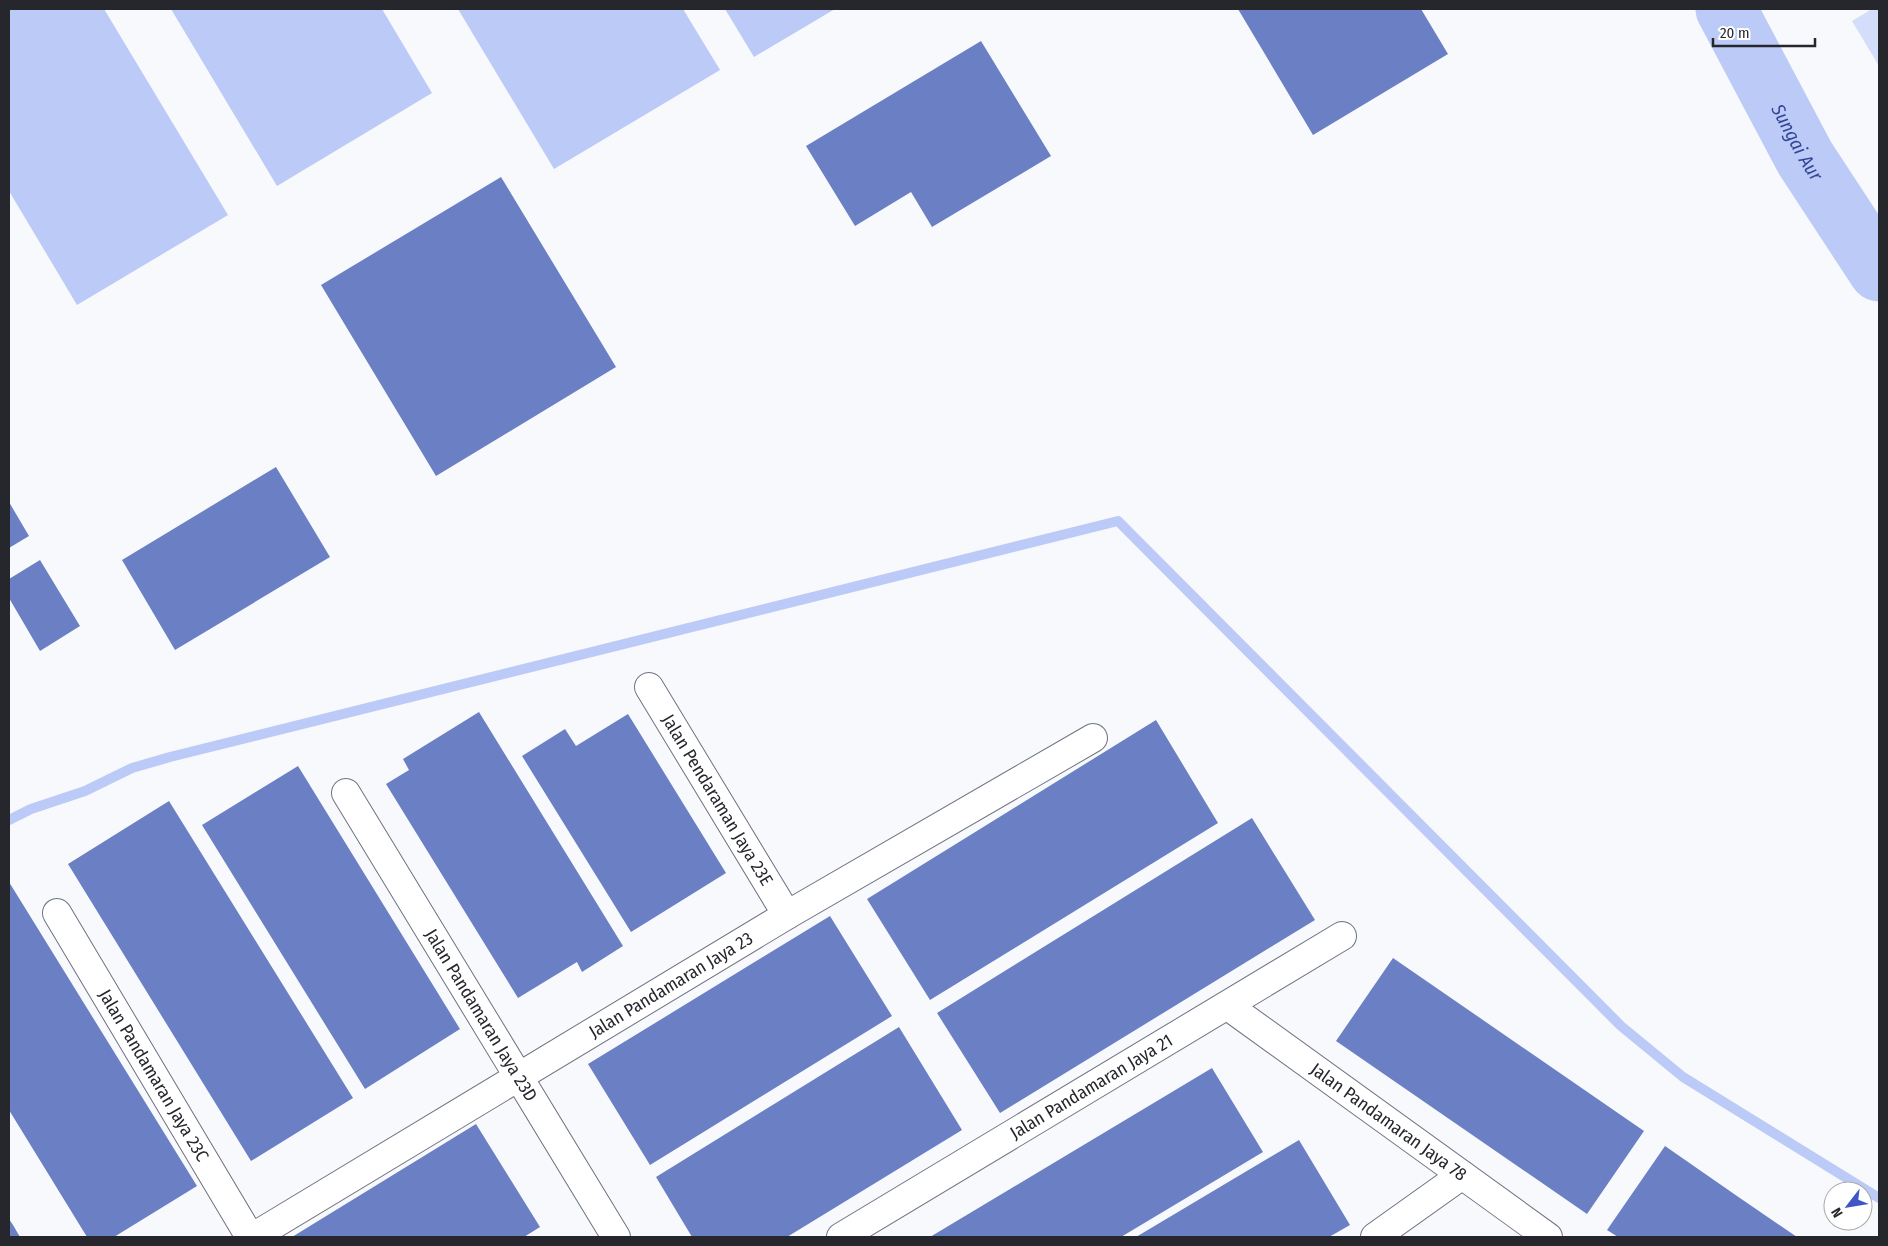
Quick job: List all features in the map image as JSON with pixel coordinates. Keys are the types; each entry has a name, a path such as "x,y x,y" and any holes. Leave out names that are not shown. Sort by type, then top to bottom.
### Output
{"street":[{"name":"Jalan Pendaraman Jaya 23E","path":"649,687 788,914"},
{"name":"Jalan Pandamaran Jaya 23","path":"252,1237 519,1079 788,914 1093,738"},
{"name":"Jalan Pandamaran Jaya 23D","path":"346,793 616,1237"},
{"name":"Jalan Pandamaran Jaya 23C","path":"58,913 252,1237"},
{"name":"Jalan Pandamaran Jaya 21","path":"856,1233 1342,936"},
{"name":"Jalan Pandamaran Jaya 78","path":"1228,1006 1548,1237"},
{"path":"1375,1237 1462,1175"}],"shaded area":[{"path":"9,9 104,9 228,215 77,305 9,191"},
{"path":"171,9 382,9 432,93 277,186"},
{"path":"458,9 683,9 720,70 554,169"},
{"path":"725,9 835,9 754,57"},
{"path":"1872,9 1879,9 1879,66 1852,21"}],"building":[{"path":"1238,9 1421,9 1448,54 1313,135"},
{"path":"981,41 1051,156 932,227 911,192 855,226 806,146"},
{"path":"501,177 616,367 436,476 321,285"},
{"path":"276,467 330,557 175,650 122,560"},
{"path":"9,502 29,536 9,548"},
{"path":"40,560 80,626 40,651 9,598 9,579"},
{"path":"479,712 623,946 582,972 577,962 518,998 386,784 409,770 403,759"},
{"path":"628,714 726,873 631,932 522,756 565,729 576,746"},
{"path":"1156,720 1218,823 930,1000 867,899"},
{"path":"298,766 460,1029 365,1089 202,825"},
{"path":"169,801 353,1098 251,1161 68,864"},
{"path":"1252,818 1315,920 1000,1113 937,1013"},
{"path":"9,882 197,1186 114,1237 87,1237 9,1110"},
{"path":"830,916 892,1016 650,1165 588,1064"},
{"path":"1393,958 1644,1131 1587,1214 1336,1041"},
{"path":"899,1027 962,1130 787,1237 692,1237 656,1177"},
{"path":"1212,1068 1263,1152 1121,1237 930,1237"},
{"path":"476,1124 540,1227 524,1237 292,1237"},
{"path":"1299,1140 1350,1225 1329,1237 1136,1237"},
{"path":"1665,1146 1797,1237 1618,1237 1607,1230"},
{"path":"9,1219 13,1225 20,1237 9,1237"}],"waterway":[{"name":"Sungai Aur","path":"1726,9 1805,158 1879,271"},
{"path":"9,820 31,809 85,791 132,768 170,757 1118,521 1621,1026 1683,1077 1879,1198"}]}
